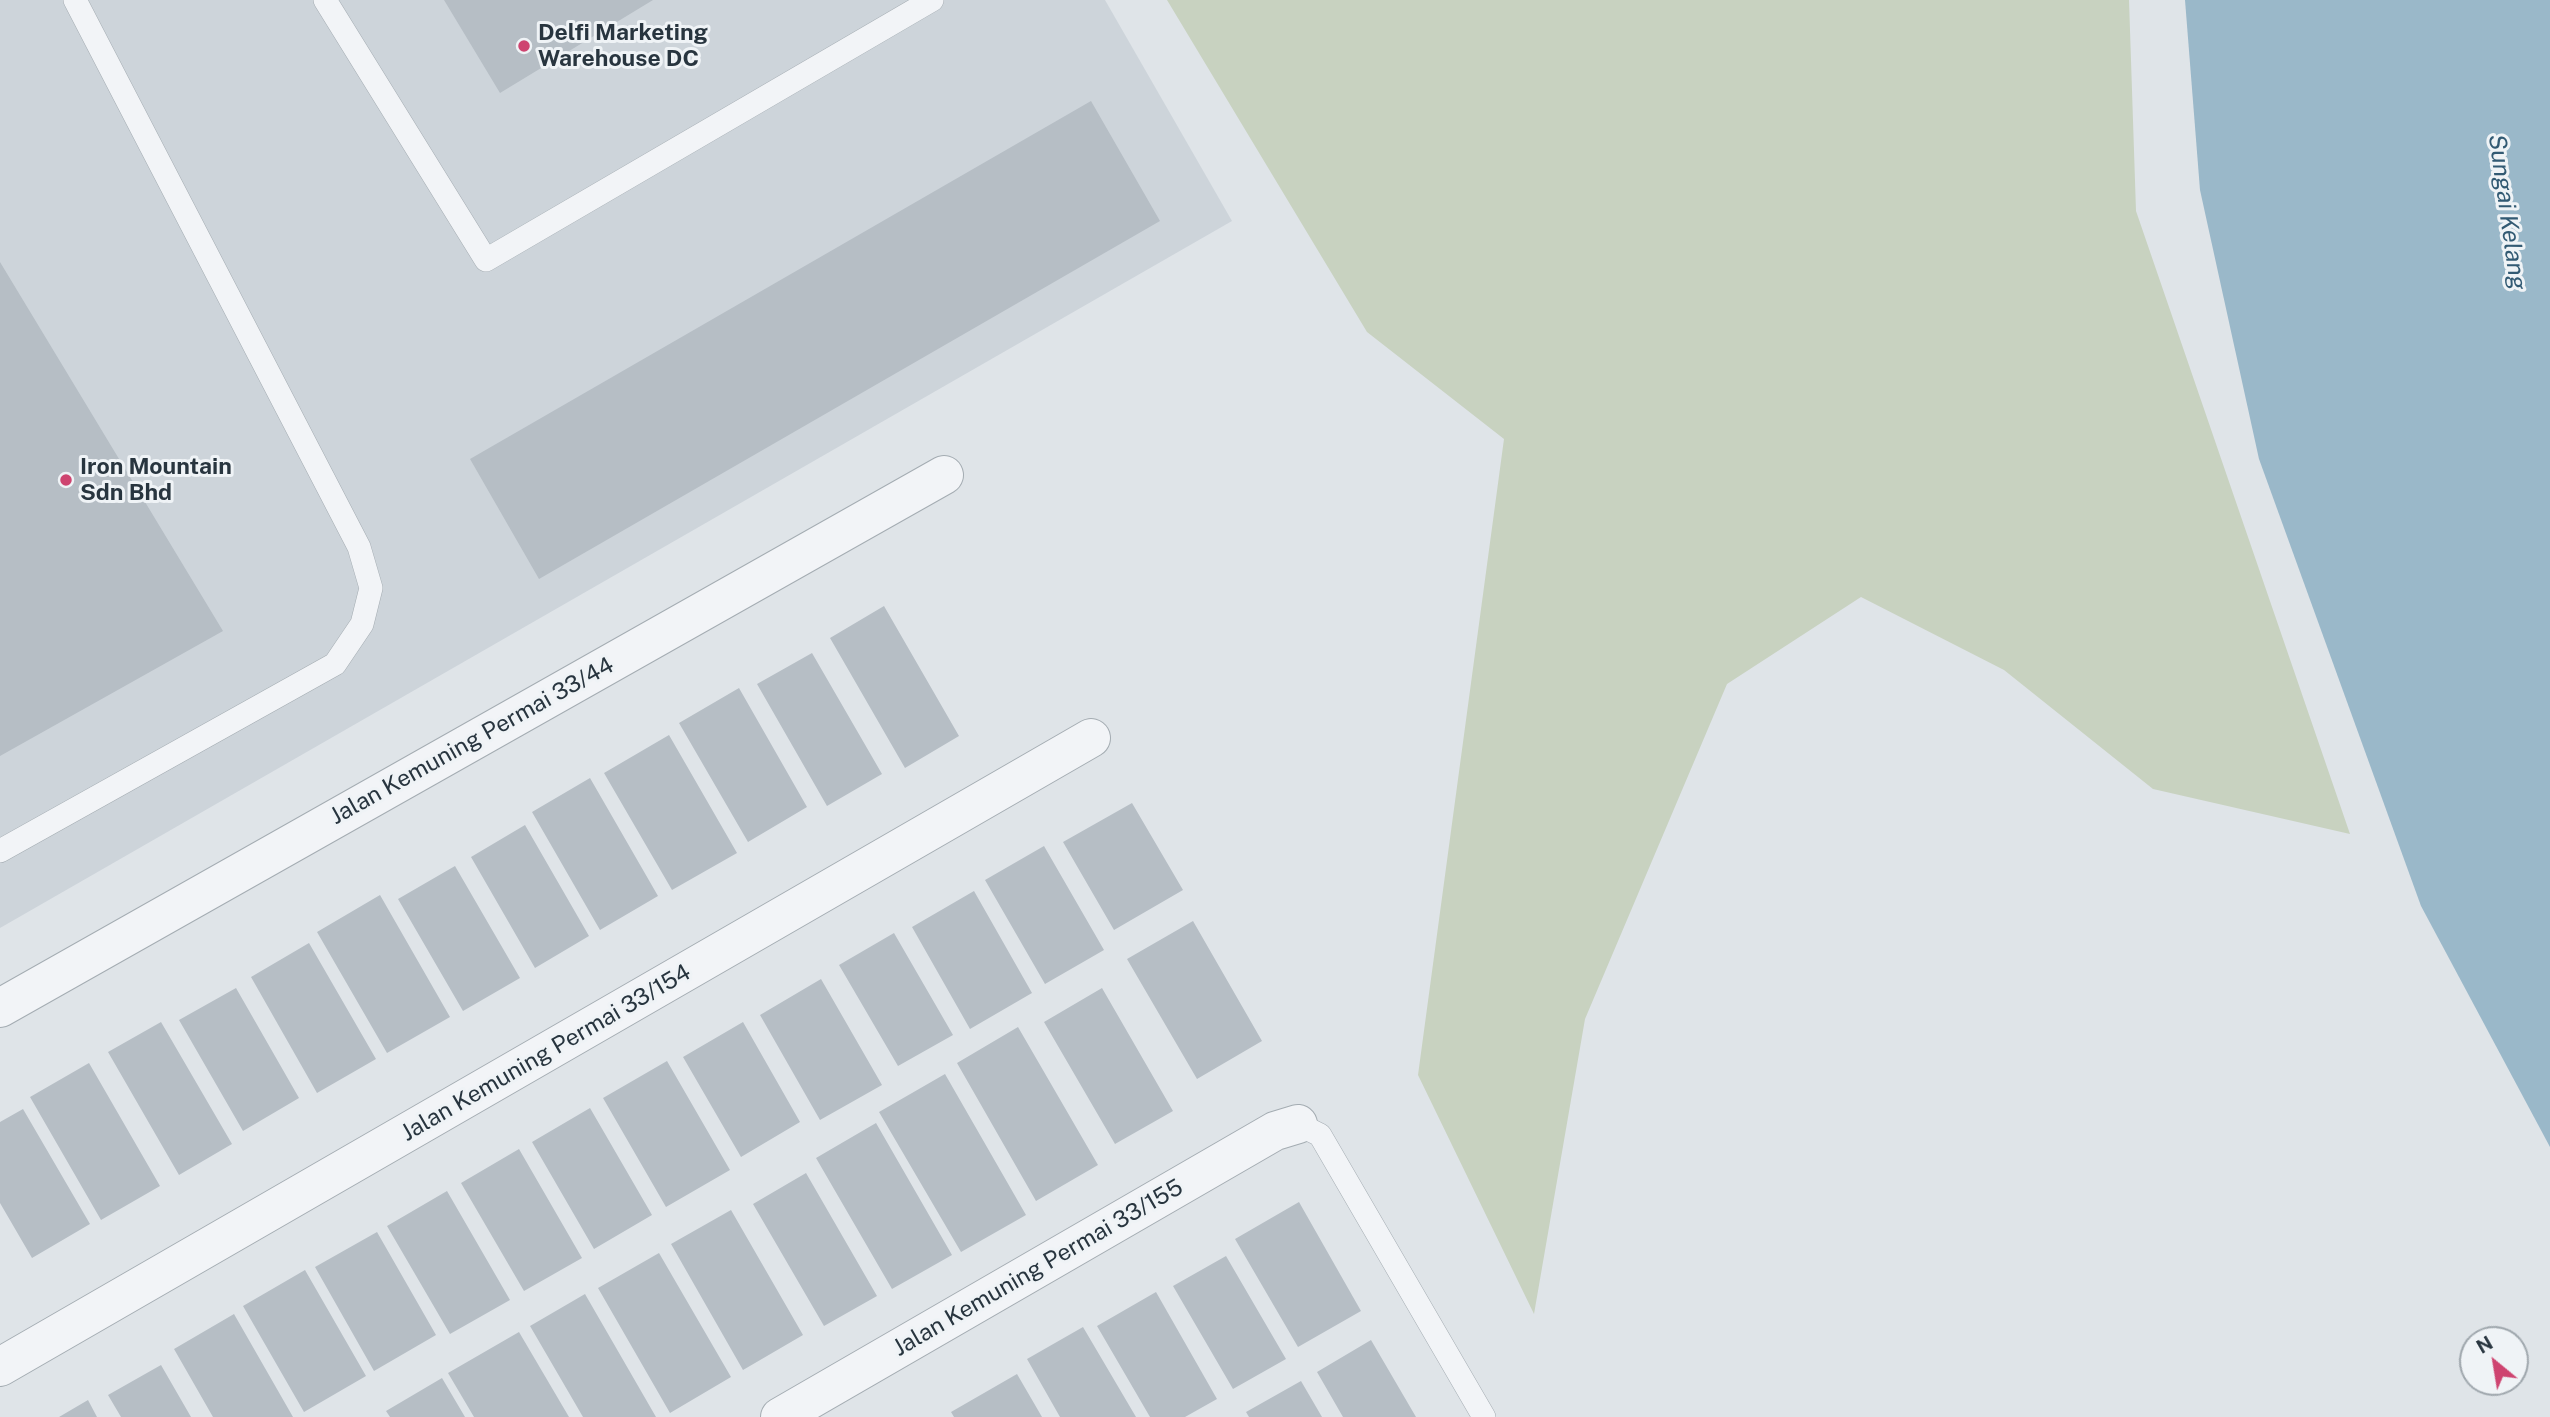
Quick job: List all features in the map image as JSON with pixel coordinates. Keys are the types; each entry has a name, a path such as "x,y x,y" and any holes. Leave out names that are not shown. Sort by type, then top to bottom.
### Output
{"street":[{"name":"Jalan Kemuning Permai 33/44","path":"0,1008 944,475"},
{"name":"Jalan Kemuning Permai 33/154","path":"0,1367 1091,738"},
{"name":"Jalan Kemuning Permai 33/155","path":"780,1417 1275,1131 1298,1124"}],"lane":[{"path":"0,851 335,664 362,624 371,588 359,547 75,0"},
{"path":"325,0 486,260 932,0"},
{"path":"1298,1124 1320,1135 1484,1417"}],"shaded area":[{"path":"0,0 1105,0 1232,221 0,928"}],"green space":[{"path":"1167,0 2129,0 2136,211 2350,834 2153,789 2004,670 1861,597 1727,684 1585,1019 1534,1314 1418,1075 1504,439 1367,332"}],"water":[{"name":"Sungai Kelang","path":"2185,0 2550,0 2550,1147 2421,906 2259,459 2200,190"}],"building":[{"name":"Delfi Marketing Warehouse DC","path":"444,0 653,0 500,93"},
{"path":"1091,101 1160,221 539,579 470,459"},
{"name":"Iron Mountain Sdn Bhd","path":"0,262 223,631 0,756"},
{"path":"884,606 959,736 905,768 830,638"},
{"path":"812,653 882,774 827,806 757,684"},
{"path":"739,688 807,807 748,842 679,723"},
{"path":"669,735 737,853 672,890 604,773"},
{"path":"590,778 658,896 600,930 532,812"},
{"path":"1132,803 1183,890 1114,930 1063,842"},
{"path":"525,825 589,936 535,968 471,857"},
{"path":"1044,846 1104,950 1045,984 985,880"},
{"path":"455,866 520,978 463,1011 398,899"},
{"path":"974,891 1032,993 970,1029 912,927"},
{"path":"380,895 450,1017 387,1053 317,932"},
{"path":"1193,921 1262,1041 1197,1079 1127,959"},
{"path":"894,933 953,1035 898,1066 839,965"},
{"path":"309,943 376,1059 317,1093 251,977"},
{"path":"821,979 882,1085 820,1120 760,1015"},
{"path":"236,988 299,1098 243,1131 179,1020"},
{"path":"1102,988 1173,1111 1115,1144 1044,1022"},
{"path":"161,1022 232,1144 179,1175 108,1052"},
{"path":"743,1022 800,1122 741,1157 683,1057"},
{"path":"1018,1027 1098,1165 1036,1201 957,1063"},
{"path":"667,1061 730,1170 666,1207 603,1098"},
{"path":"89,1063 160,1186 101,1220 30,1097"},
{"path":"945,1074 1026,1215 961,1252 879,1112"},
{"path":"590,1108 652,1215 594,1249 532,1142"},
{"path":"23,1109 90,1224 32,1258 0,1203 0,1122"},
{"path":"876,1123 952,1255 892,1289 816,1158"},
{"path":"519,1149 582,1258 524,1291 461,1183"},
{"path":"806,1173 877,1296 824,1326 753,1204"},
{"path":"447,1191 510,1300 450,1334 387,1226"},
{"path":"1299,1202 1361,1311 1298,1347 1235,1239"},
{"path":"731,1210 803,1335 743,1370 671,1244"},
{"path":"377,1232 436,1335 374,1371 315,1267"},
{"path":"659,1253 731,1377 670,1413 598,1288"},
{"path":"1226,1256 1286,1359 1233,1389 1173,1286"},
{"path":"305,1270 366,1376 304,1412 243,1306"},
{"path":"1156,1292 1217,1399 1185,1417 1150,1417 1097,1326"},
{"path":"585,1294 656,1417 583,1417 530,1326"},
{"path":"234,1314 293,1417 213,1417 174,1349"},
{"path":"1083,1327 1136,1417 1060,1417 1027,1359"},
{"path":"519,1332 569,1417 474,1417 448,1373"},
{"path":"1371,1340 1416,1417 1343,1417 1317,1372"},
{"path":"161,1365 191,1417 121,1417 108,1395"},
{"path":"1017,1374 1042,1417 954,1417 951,1412"},
{"path":"442,1378 465,1417 390,1417 386,1411"},
{"path":"1301,1381 1322,1417 1249,1417 1246,1412"},
{"path":"88,1400 97,1417 59,1417"}],"place":[{"name":"Delfi Marketing Warehouse DC","path":"524,46"},
{"name":"Iron Mountain Sdn Bhd","path":"66,480"}]}
